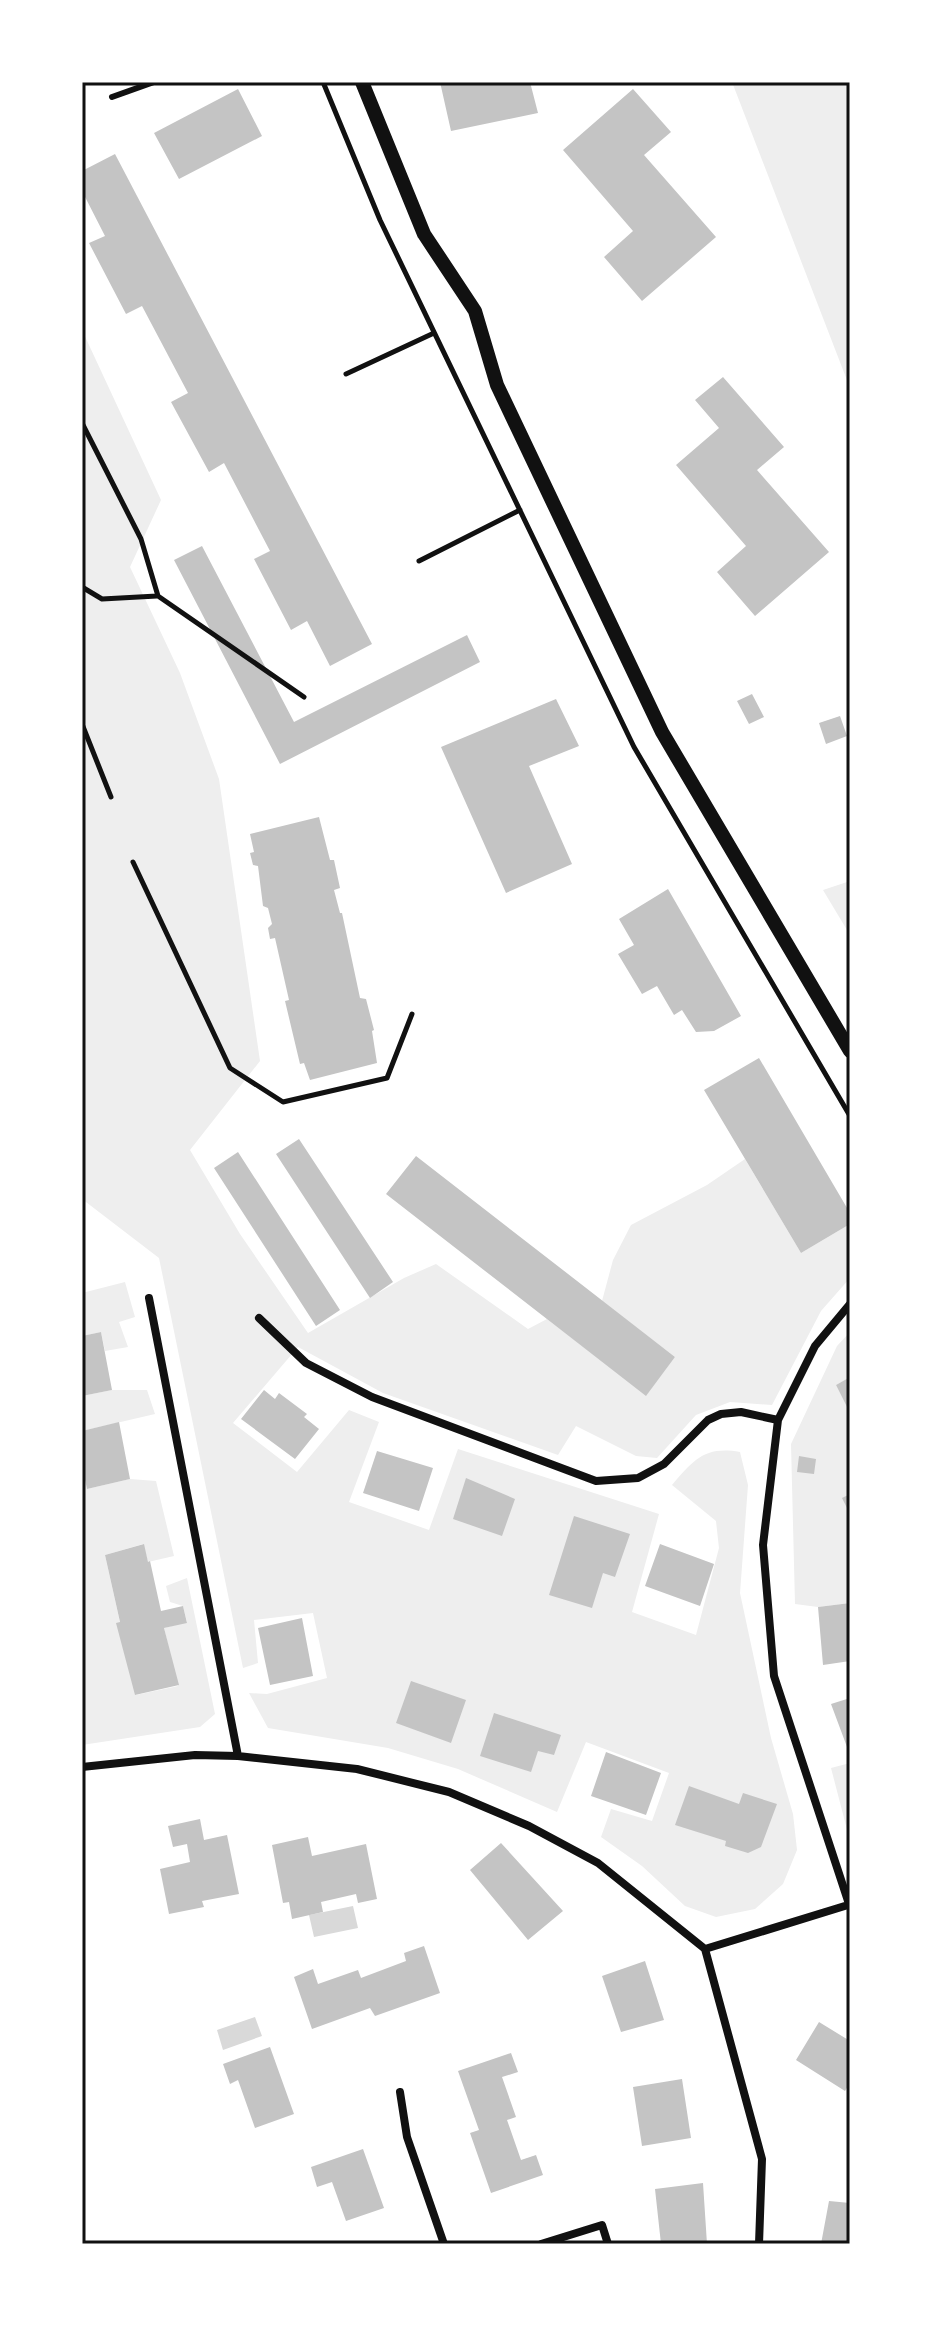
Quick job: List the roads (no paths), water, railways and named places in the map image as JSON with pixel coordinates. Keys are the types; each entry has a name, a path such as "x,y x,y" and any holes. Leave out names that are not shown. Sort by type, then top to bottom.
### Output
{"street":[{"path":"362,82 424,234 475,311 497,385 662,732 850,1051"},
{"path":"149,1298 238,1756"},
{"path":"705,1949 849,1906 774,1676 763,1545 778,1420 815,1346 850,1304"},
{"path":"259,1318 306,1363 372,1397 596,1481 638,1478 664,1464 708,1420 721,1414 741,1412 778,1420"},
{"path":"82,1767 186,1755 238,1756 357,1769 449,1792 529,1826 598,1863 705,1949 762,2159 759,2244"},
{"path":"400,2092 407,2137 444,2244"},
{"path":"541,2244 602,2225 608,2244"}],"lane":[{"path":"112,97 154,82"}]}
